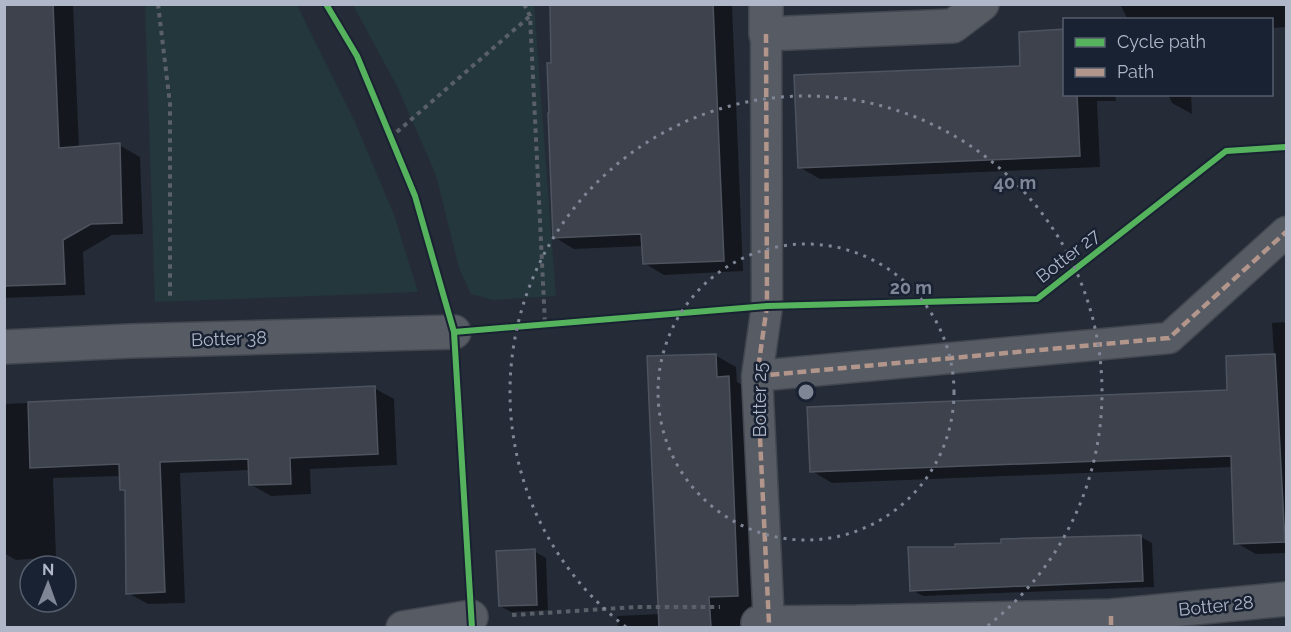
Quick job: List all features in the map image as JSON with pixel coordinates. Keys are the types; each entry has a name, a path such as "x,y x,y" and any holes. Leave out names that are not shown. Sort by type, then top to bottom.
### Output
{"street":[{"name":"Botter 25","path":"762,625 757,376 766,306 766,19 953,26 982,4"},
{"path":"757,376 1169,338 1287,232"},
{"name":"Botter 38","path":"4,347 454,332"},
{"name":"Botter 28","path":"858,625 1111,622 1287,599"},
{"path":"403,627 471,618"},
{"path":"762,625 858,625"}],"path":[{"path":"158,4 170,104 170,341"},
{"path":"524,4 530,16 545,324"},
{"path":"390,138 530,16"},
{"path":"386,128 394,148"},
{"path":"533,325 556,323"},
{"path":"471,618 636,607 731,607 762,625"}],"shaded area":[{"path":"145,5 297,5 355,122 394,215 418,292 155,302"},
{"path":"353,5 534,5 556,296 493,300 471,294 459,268 436,175 397,86"}],"building":[{"path":"4,4 53,4 59,148 120,143 122,223 91,224 63,240 65,284 4,286"},
{"path":"550,4 713,4 724,261 643,264 641,234 553,238 547,63 551,63"},
{"path":"1063,29 1063,96 1077,96 1080,156 798,168 794,75 1020,66 1019,32"},
{"path":"716,354 717,377 729,376 738,596 709,597 711,627 659,627 647,356"},
{"path":"1275,354 1285,542 1234,544 1231,456 810,472 807,407 1227,390 1226,356"},
{"path":"375,386 378,454 290,458 291,484 249,485 248,459 160,462 165,592 126,594 125,490 120,490 119,464 30,468 28,402"},
{"path":"1141,535 1143,581 910,591 908,547 955,547 955,544 1001,543 1001,539"},
{"path":"535,549 537,605 499,606 496,551"}],"marked path":[{"path":"766,34 767,306 757,376 769,624"},
{"path":"757,376 1169,338 1286,232"},
{"path":"1111,616 1111,628"}],"cycle path":[{"path":"326,4 357,56 415,196 454,332 472,628"},
{"name":"Botter 27","path":"454,332 767,306 1037,299 1226,151 1286,147"}]}
